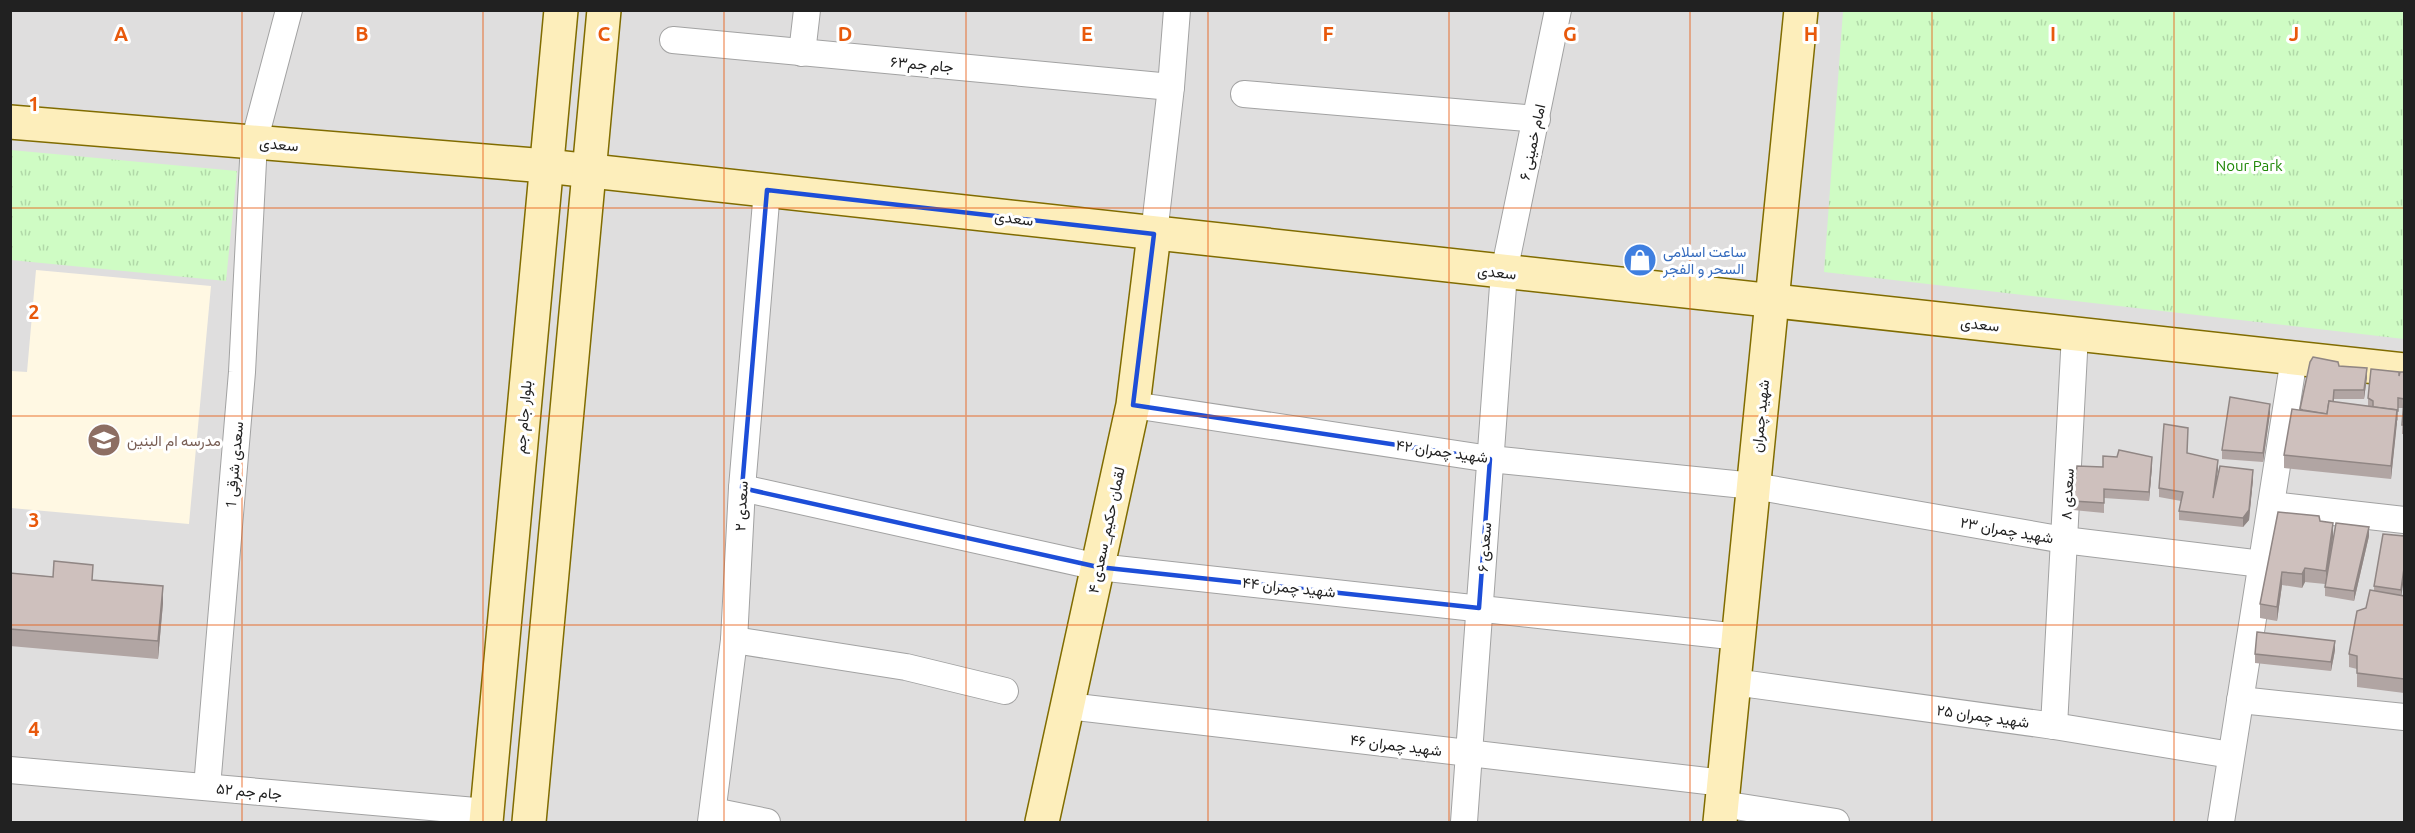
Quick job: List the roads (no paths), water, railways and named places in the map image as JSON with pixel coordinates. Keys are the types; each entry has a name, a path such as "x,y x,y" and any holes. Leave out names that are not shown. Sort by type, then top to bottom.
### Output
{"main road":[{"name":"بلوار جام جم","path":"486,817 561,10"},
{"path":"529,822 603,10"},
{"name":"شهید چمران","path":"1722,803 1801,10"},
{"name":"سعدی","path":"10,123 589,170 1504,273 2404,370"},
{"name":"لقمان حکیم_سعدی ۴","path":"1042,822 1133,405 1154,234"}],"street":[{"name":"سعدی شرقی 1","path":"207,787 242,372 254,142 289,10"},
{"path":"802,53 807,10"},
{"path":"1154,234 1172,87 1177,10"},
{"name":"امام خمینی ۶","path":"1504,273 1558,10"},
{"name":"جام جم۶۳","path":"673,40 1172,87"},
{"path":"1244,94 1537,119"},
{"name":"سعدی ۲","path":"712,817 734,640 742,488 767,190"},
{"name":"سعدی ۶","path":"1464,822 1504,273"},
{"name":"سعدی ۸","path":"2054,726 2075,334"},
{"path":"2221,822 2294,358"},
{"name":"شهید چمران ۴۲","path":"1133,405 1490,459 1754,486"},
{"name":"شهید چمران ۲۳","path":"1754,486 2064,540 2262,564"},
{"name":"شهید چمران ۴۴","path":"742,488 1098,567 1739,637"},
{"path":"2271,505 2404,520"},
{"path":"734,640 906,667 1005,691"},
{"name":"شهید چمران ۲۵","path":"1734,682 2054,726 2231,755"},
{"path":"2240,700 2404,717"},
{"name":"شهید چمران ۴۶","path":"1068,706 1469,754 1722,803 1836,822"},
{"name":"جام جم ۵۲","path":"10,770 207,787 486,817"},
{"path":"712,817 767,822"}],"place":[{"name":"ساعت اسلامی السحر و الفجر","path":"1640,260"},
{"name":"مدرسه ام البنین","path":"104,440"}],"park label":[{"name":"Nour Park","path":"2249,165"}]}
